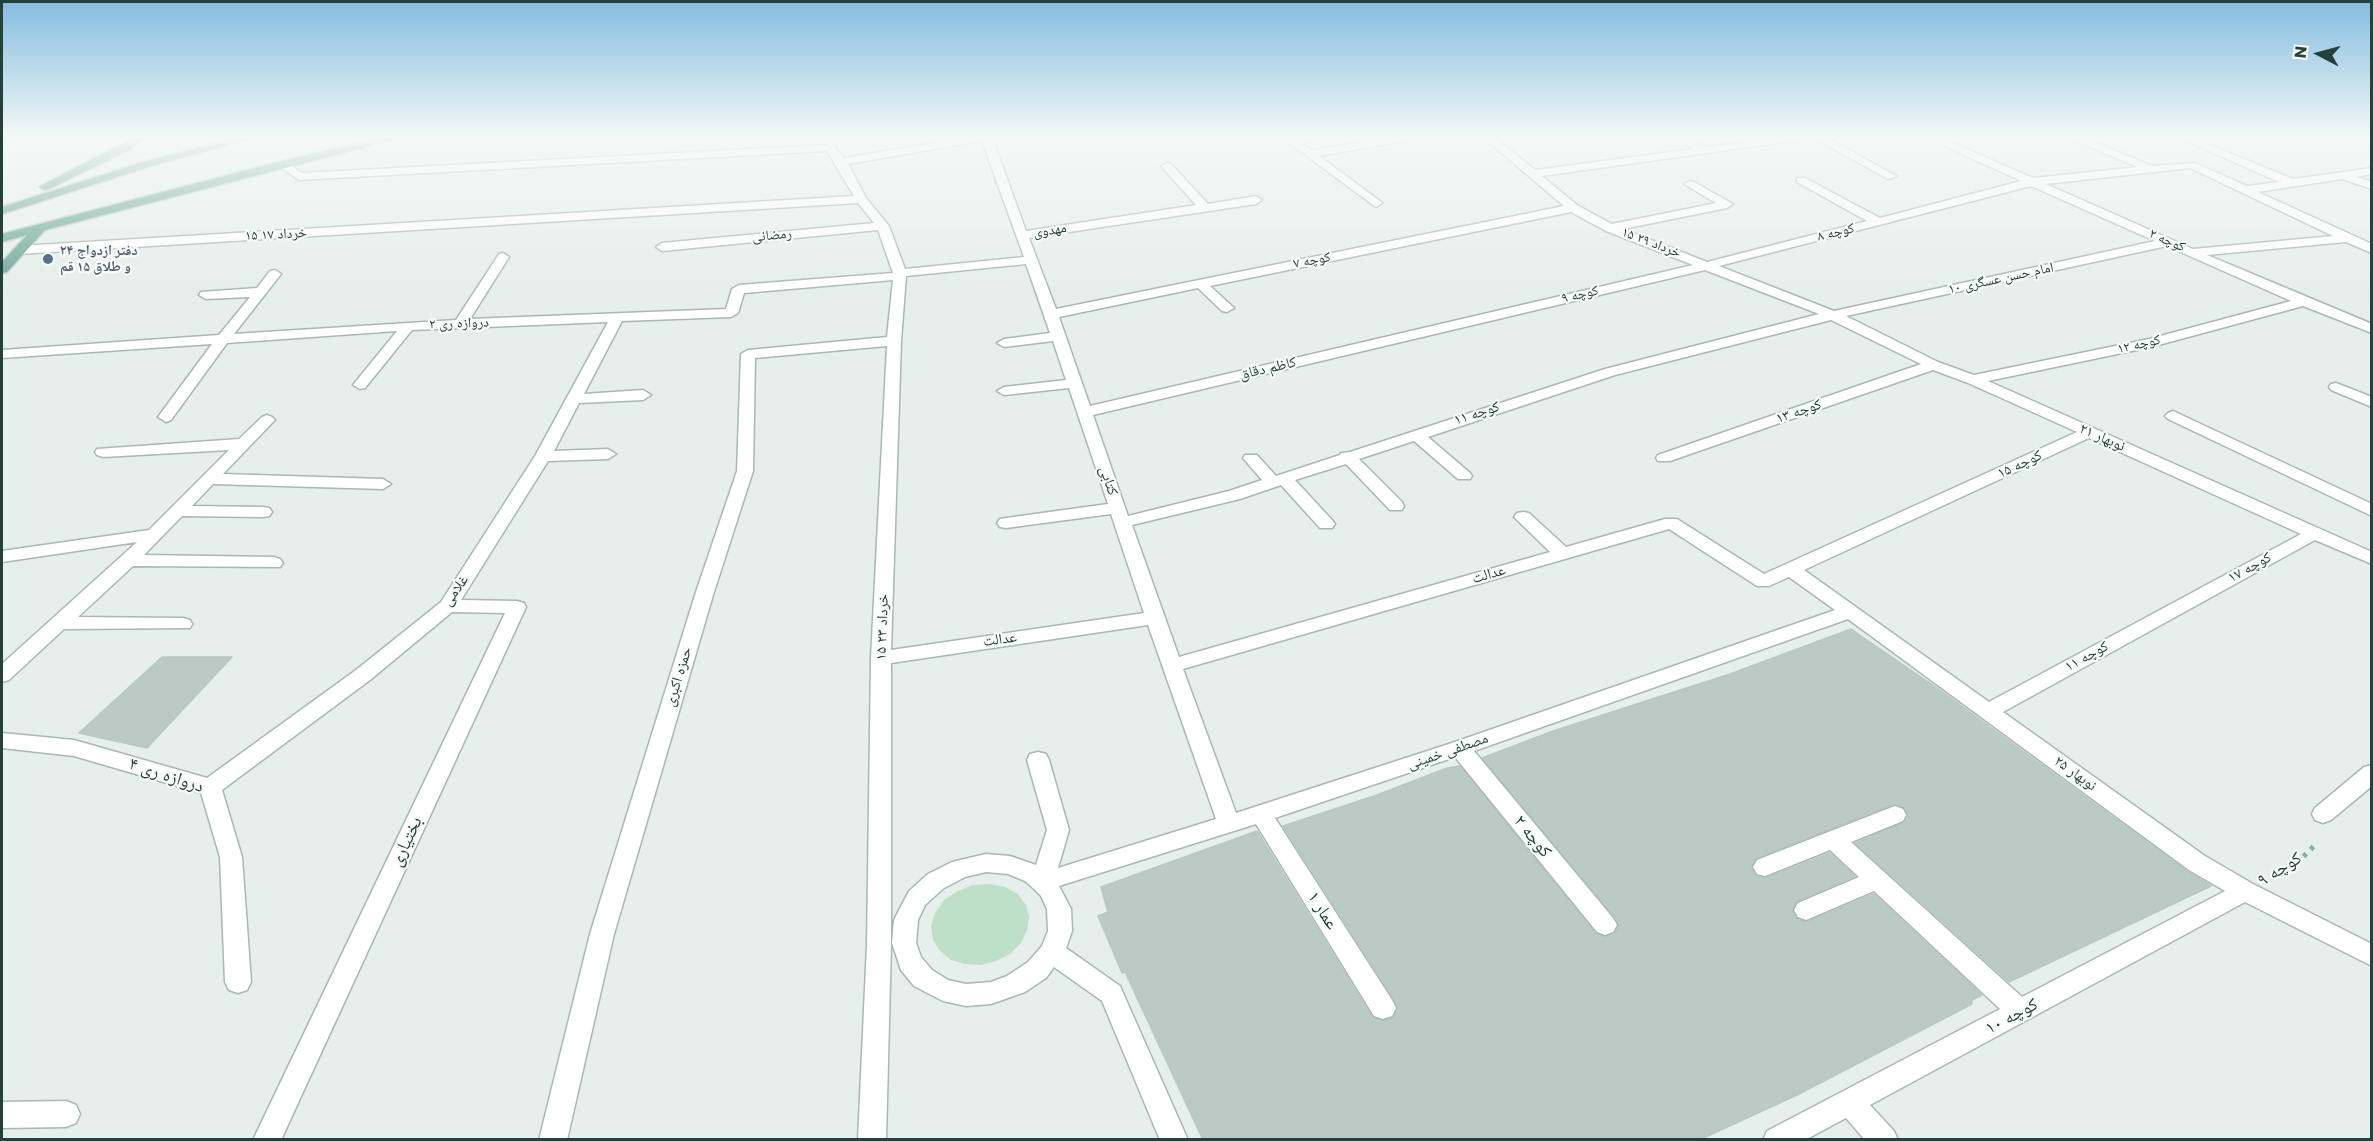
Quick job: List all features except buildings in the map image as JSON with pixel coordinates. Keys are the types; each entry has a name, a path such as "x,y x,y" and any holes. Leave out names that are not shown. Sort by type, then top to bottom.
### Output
{"main road":[{"path":"2,210 41,190"},
{"path":"2,210 64,190"},
{"path":"2,238 183,190"},
{"path":"2,268 41,228"}],"street":[{"name":"۱۵ خرداد ۲۳","path":"856,190 883,226 899,274 894,341 881,658 879,944 872,1140"},
{"name":"کتابی","path":"1006,190 1059,336 1228,824"},
{"path":"1189,190 1205,208"},
{"path":"1360,190 1377,203"},
{"name":"۱۵ خرداد ۲۹","path":"1551,190 1573,208 1610,228 1833,315"},
{"path":"1610,228 1727,204 1703,190"},
{"path":"1820,190 1879,222"},
{"name":"کوچه ۸","path":"1709,265 2000,190"},
{"name":"کوچه ۲","path":"2051,190 2372,330"},
{"path":"2247,190 2372,249"},
{"name":"۱۵ خرداد ۱۷","path":"19,250 861,199"},
{"name":"مهدوی","path":"1022,235 1256,200"},
{"name":"کوچه ۷","path":"1051,314 1573,208"},
{"name":"رمضانی","path":"662,246 883,226"},
{"path":"2193,252 2347,238"},
{"name":"امام حسن عسگری ۱۰","path":"1833,315 2168,242"},
{"path":"460,324 503,257"},
{"path":"899,274 1031,260"},
{"name":"کوچه ۹","path":"1452,326 1709,265"},
{"path":"166,417 223,339 275,274"},
{"name":"دروازه ری ۲","path":"2,354 460,324 731,313 739,289 899,274"},
{"path":"1200,283 1227,308"},
{"path":"206,295 260,292"},
{"name":"کوچه ۱۲","path":"1973,380 2151,343 2304,302"},
{"name":"نوبهار ۲۱","path":"1833,315 1934,365 1973,380 2372,559"},
{"name":"کوچه ۱۱","path":"1006,523 1120,515 1234,495 1347,456 1610,372 1833,315"},
{"name":"غلامی","path":"210,788 363,675 448,606 543,456 617,318"},
{"name":"کاظم دقاق","path":"1085,412 1452,326"},
{"path":"360,385 408,327"},
{"path":"1004,343 1059,336"},
{"name":"حمزه اکبری","path":"553,1140 602,934 704,595 745,471 748,354 894,341"},
{"name":"کوچه ۱۳","path":"1664,458 1934,365"},
{"path":"1004,391 1075,383"},
{"path":"2336,387 2372,403"},
{"path":"574,399 642,395"},
{"path":"2173,416 2372,511"},
{"path":"2,675 129,560 267,420"},
{"name":"کوچه ۱۵","path":"1792,570 2090,432"},
{"path":"1415,434 1464,476"},
{"path":"103,452 243,444"},
{"path":"543,456 608,454"},
{"path":"1347,456 1396,506"},
{"path":"1251,458 1326,524"},
{"path":"208,479 383,484"},
{"path":"177,511 262,512"},
{"path":"1523,518 1563,554"},
{"name":"عدالت","path":"1172,666 1671,523 1763,582 1792,570"},
{"name":"کوچه ۱۷","path":"2185,603 2315,533"},
{"path":"2,556 155,534"},
{"path":"129,560 274,563"},
{"name":"نوبهار ۲۵","path":"1792,570 2197,863 2245,891 2372,956"},
{"name":"کوچه ۱۱","path":"1989,711 2185,603"},
{"name":"بختیاری","path":"267,1140 517,607 448,606"},
{"name":"مصطفی خمینی","path":"1042,882 1260,814 1459,748 1850,612"},
{"name":"عدالت","path":"881,658 1155,618"},
{"path":"63,622 183,624"},
{"name":"دروازه ری ۴","path":"2,740 74,748 210,788 231,857 238,982"},
{"name":"کوچه ۲","path":"1459,748 1605,925"},
{"path":"1038,760 1058,830 1042,882"},
{"path":"2323,814 2372,773"},
{"name":"عمار ۱","path":"1260,814 1383,1008"},
{"path":"1765,867 1895,815"},
{"path":"1833,839 2021,1012"},
{"path":"986,863 1010,865 1033,874 1042,882 1059,909 1060,932 1052,952 1036,970 1016,984 992,993 966,995 943,990 923,978 910,962 904,943 906,920 917,898 936,881 960,869 986,863"},
{"path":"1806,910 1877,880"},
{"name":"کوچه ۱۰","path":"1777,1140 2245,891"},
{"path":"879,944 904,943"},
{"path":"1052,952 1111,994 1174,1140"},
{"path":"1850,1103 1884,1140"},
{"path":"2,1114 66,1114"}],"path":[{"name":"کوچه ۹","path":"2245,891 2301,859 2320,841 2323,814"}],"green space":[{"path":"990,884 1005,887 1018,894 1026,905 1029,917 1027,930 1021,943 1010,954 981,965 951,960 940,951 933,940 931,926 935,913 944,900 958,891 973,885"}],"place":[{"name":"دفتر ازدواج ۲۴ و طلاق ۱۵ قم","path":"48,259"}]}
